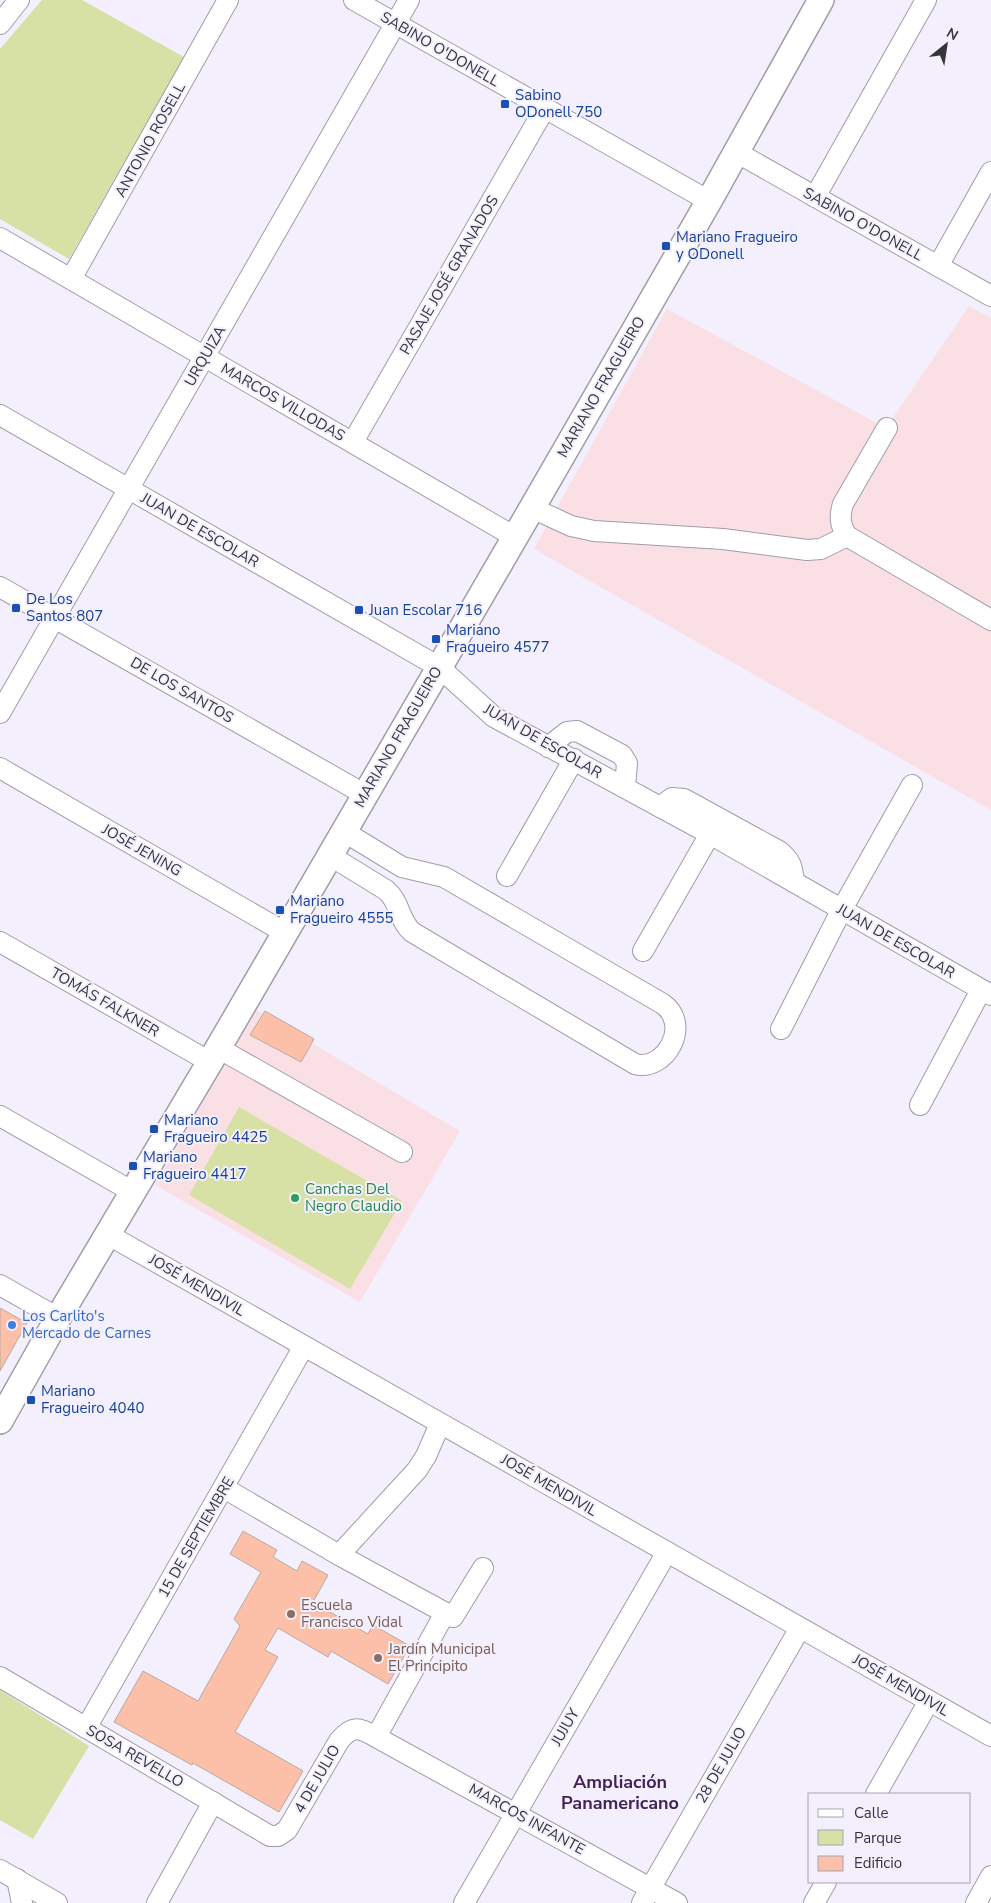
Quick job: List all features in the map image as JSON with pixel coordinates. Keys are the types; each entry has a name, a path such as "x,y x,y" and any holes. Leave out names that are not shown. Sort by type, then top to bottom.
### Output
{"main road":[{"name":"MARIANO FRAGUEIRO","path":"0,1421 58,1318 214,1055 532,508 709,201 822,0"}],"street":[{"path":"0,24 20,0"},
{"name":"ANTONIO ROSELL","path":"71,279 228,0"},
{"name":"SABINO O'DONELL","path":"354,0 709,201"},
{"name":"URQUIZA","path":"0,713 409,0"},
{"path":"815,197 926,0"},
{"name":"PASAJE JOSÉ GRANADOS","path":"353,442 545,108"},
{"name":"SABINO O'DONELL","path":"736,152 991,296"},
{"path":"938,266 991,172"},
{"name":"MARCOS VILLODAS","path":"0,238 515,537"},
{"name":"JUAN DE ESCOLAR","path":"0,415 439,667 494,716 710,834 986,993"},
{"path":"887,428 843,504 840,517 842,528 847,536 991,620"},
{"path":"532,508 571,526 594,531 723,539 807,550 821,549 847,536"},
{"name":"DE LOS SANTOS","path":"0,587 364,794"},
{"path":"548,747 568,732 577,731 586,735 622,755 627,763 625,787"},
{"path":"507,876 574,759"},
{"name":"JOSÉ JENING","path":"0,768 284,932"},
{"path":"781,1028 842,909 912,785"},
{"path":"660,807 672,798 684,799 770,846 789,859 794,882"},
{"path":"329,855 386,890 395,898 405,926 412,932 635,1064 643,1066 652,1064 664,1054 672,1042 677,1028 676,1018 664,1004 444,877 402,867 343,831"},
{"path":"643,951 710,834"},
{"path":"395,898 401,882 411,870"},
{"name":"TOMÁS FALKNER","path":"0,942 402,1152"},
{"path":"920,1105 986,993"},
{"path":"0,1116 133,1192"},
{"name":"JOSÉ MENDIVIL","path":"107,1234 991,1736"},
{"path":"0,1285 58,1318"},
{"name":"15 DE SEPTIEMBRE","path":"86,1728 304,1346"},
{"path":"339,1555 417,1470 426,1456 440,1424"},
{"path":"224,1488 453,1618 483,1568"},
{"name":"JUJUY","path":"464,1903 667,1552"},
{"path":"376,1737 445,1613"},
{"name":"28 DE JULIO","path":"647,1896 800,1628"},
{"name":"SOSA REVELLO","path":"0,1677 270,1836"},
{"path":"877,1793 929,1701"},
{"name":"4 DE JULIO","path":"270,1836 278,1836 287,1830 346,1732 353,1728 360,1729 376,1737"},
{"name":"MARCOS INFANTE","path":"376,1737 515,1812 647,1896 677,1903"},
{"path":"157,1903 213,1802"},
{"path":"8,1874 22,1903"},
{"path":"8,1874 57,1903"},
{"path":"976,1903 991,1876"},
{"path":"814,1903 825,1883"}],"shaded area":[{"path":"969,306 991,318 991,810 534,549 667,309 886,428"},
{"name":"Canchas Del Negro Claudio","path":"256,1010 460,1131 360,1302 155,1185"}],"green space":[{"path":"42,0 82,0 184,57 69,259 0,219 0,49"},
{"name":"Canchas Del Negro Claudio","path":"239,1107 402,1201 350,1289 189,1195"},
{"path":"0,1690 89,1746 33,1839 0,1820"}],"building":[{"path":"265,1011 314,1039 301,1062 250,1035"},
{"name":"Los Carlito's Mercado de Carnes","path":"0,1308 27,1323 0,1371"},
{"path":"243,1531 277,1550 273,1557 297,1571 302,1561 328,1575 313,1602 368,1634 373,1625 410,1646 388,1684 331,1651 328,1657 278,1628 265,1650 278,1657 235,1732 303,1771 279,1812 193,1763 192,1765 114,1722 143,1671 198,1701 240,1626 234,1619 261,1572 230,1554"}],"place":[{"name":"Sabino ODonell 750","path":"505,104"},
{"name":"Mariano Fragueiro y ODonell","path":"666,246"},
{"name":"De Los Santos 807","path":"16,608"},
{"name":"Juan Escolar 716","path":"359,610"},
{"name":"Mariano Fragueiro 4577","path":"436,639"},
{"name":"Mariano Fragueiro 4555","path":"280,910"},
{"name":"Mariano Fragueiro 4425","path":"154,1129"},
{"name":"Mariano Fragueiro 4417","path":"133,1166"},
{"name":"Canchas Del Negro Claudio","path":"295,1198"},
{"name":"Los Carlito's Mercado de Carnes","path":"12,1325"},
{"name":"Mariano Fragueiro 4040","path":"31,1400"},
{"name":"Escuela Francisco Vidal","path":"291,1614"},
{"name":"Jardín Municipal El Principito","path":"378,1658"}],"district":[{"name":"Ampliación Panamericano","path":"620,1792"}]}
